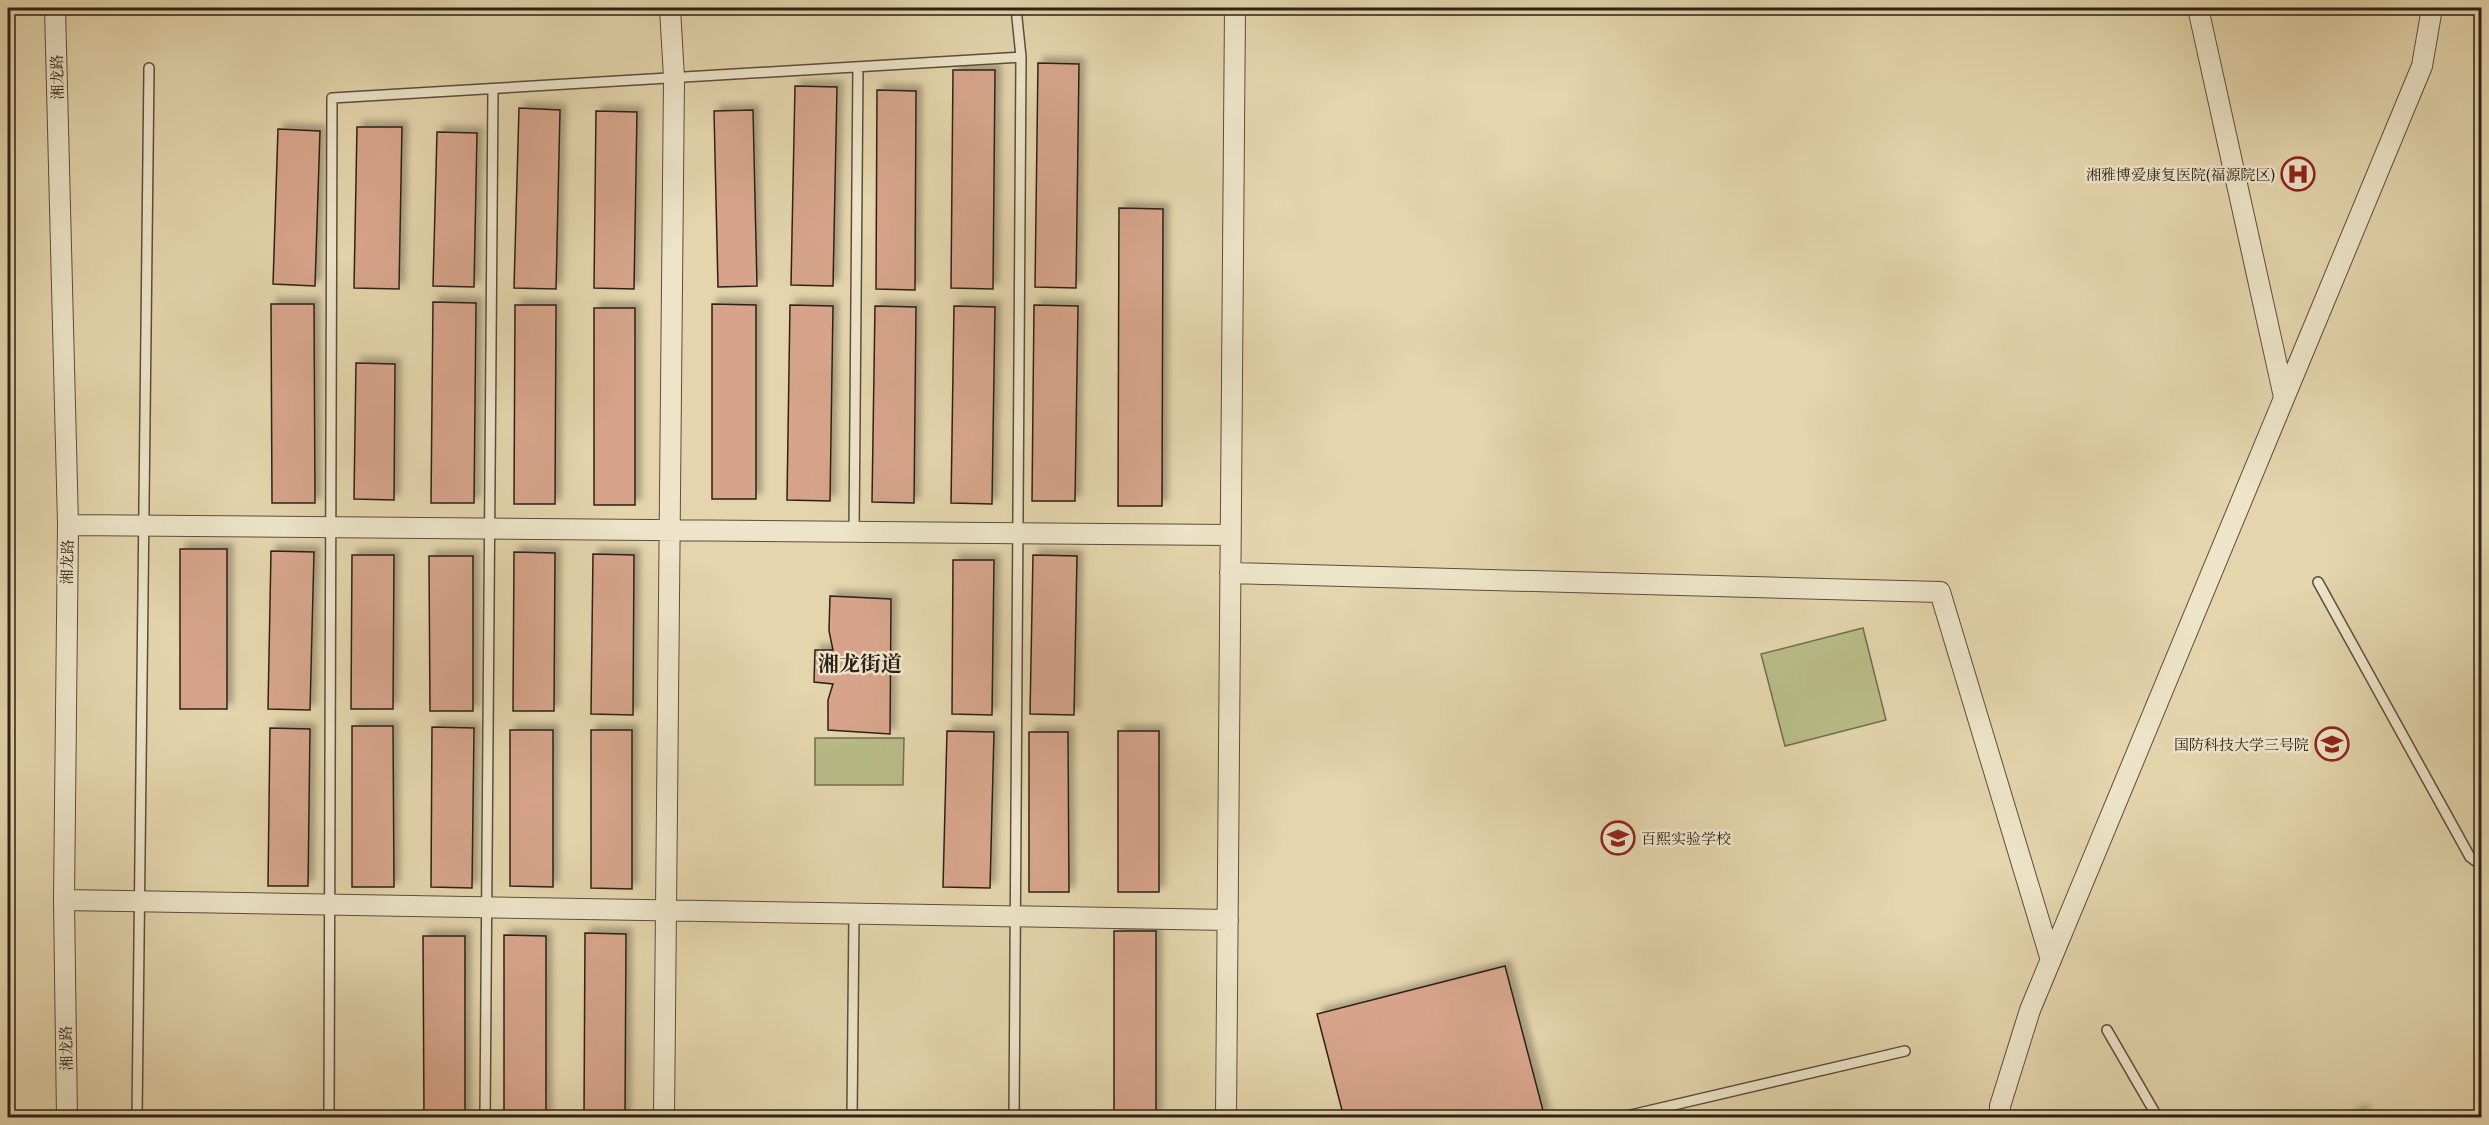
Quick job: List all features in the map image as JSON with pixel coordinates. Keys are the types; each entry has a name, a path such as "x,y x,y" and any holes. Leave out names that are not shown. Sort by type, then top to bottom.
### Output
{"street":[{"name":"湘龙路","path":"55,8 68,525 64,900 67,1118"},
{"path":"664,1118 674,78 670,8"},
{"path":"1226,1118 1235,8"},
{"path":"2198,8 2284,396"},
{"path":"2001,1118 2000,1106 2030,1010 2422,66 2432,8"},
{"path":"68,525 1230,535"},
{"path":"1230,573 1940,592 2051,960"},
{"path":"64,900 1228,920"}],"lane":[{"path":"1014,1118 1021,57 1016,8"},
{"path":"329,1118 332,98 1021,57"},
{"path":"855,531 858,67"},
{"path":"137,1118 149,68"},
{"path":"484,1118 493,89"},
{"path":"2318,582 2470,857 2481,866"},
{"path":"852,1118 854,914"},
{"path":"2107,1030 2158,1118"},
{"path":"1618,1118 1905,1051"}],"green space":[{"path":"1863,628 1886,720 1785,746 1761,654"},
{"path":"815,738 904,738 903,785 815,785"}],"building":[{"path":"1038,63 1079,64 1076,288 1035,287"},
{"path":"953,70 995,70 993,289 951,288"},
{"path":"795,86 837,87 833,286 791,285"},
{"path":"877,90 916,91 915,290 876,289"},
{"path":"519,108 560,110 556,289 514,288"},
{"path":"753,110 757,286 718,287 714,111"},
{"path":"596,111 637,112 634,289 594,288"},
{"path":"357,127 402,127 399,289 354,288"},
{"path":"278,129 320,131 315,286 273,284"},
{"path":"437,132 477,133 474,287 433,286"},
{"path":"1119,208 1163,209 1162,506 1118,506"},
{"path":"433,302 476,303 474,503 431,503"},
{"path":"271,304 314,304 315,503 272,503"},
{"path":"712,304 756,305 756,499 712,499"},
{"path":"515,305 556,305 555,504 514,504"},
{"path":"790,305 833,306 830,501 787,500"},
{"path":"1034,305 1078,306 1075,501 1032,501"},
{"path":"875,306 916,307 914,503 872,502"},
{"path":"954,306 995,307 992,504 951,503"},
{"path":"594,308 635,308 635,505 594,505"},
{"path":"356,363 395,364 394,500 354,499"},
{"path":"180,549 227,549 227,709 180,709"},
{"path":"271,551 314,552 310,710 268,709"},
{"path":"514,552 555,553 554,711 513,711"},
{"path":"593,554 634,555 633,715 591,714"},
{"path":"352,555 394,555 393,709 351,709"},
{"path":"1033,555 1077,556 1074,715 1030,714"},
{"path":"429,556 473,556 473,711 430,711"},
{"path":"953,560 994,560 992,715 952,714"},
{"path":"830,596 891,599 890,734 828,730 828,700 833,684 814,682 815,650 833,650 829,631"},
{"path":"352,726 393,726 394,887 352,887"},
{"path":"432,727 474,728 472,888 431,887"},
{"path":"270,728 310,729 308,886 268,886"},
{"path":"510,730 553,730 553,887 510,886"},
{"path":"591,730 632,730 632,889 591,888"},
{"path":"947,731 994,732 990,888 943,887"},
{"path":"1118,731 1159,731 1159,892 1118,892"},
{"path":"1029,732 1068,732 1069,892 1029,892"},
{"path":"1114,931 1156,931 1156,1118 1114,1118"},
{"path":"585,933 626,934 625,1118 584,1118"},
{"path":"504,935 546,936 546,1118 504,1118"},
{"path":"423,936 465,936 465,1118 424,1118"},
{"path":"1505,966 1545,1118 1344,1118 1317,1014"},
{"path":"2362,1110 2365,1118 2347,1118"}],"place":[{"name":"湘雅博爱康复医院(福源院区)","path":"2298,174"},
{"name":"国防科技大学三号院","path":"2332,744"},
{"name":"百熙实验学校","path":"1618,838"}],"district":[{"name":"湘龙街道","path":"860,663"}]}
